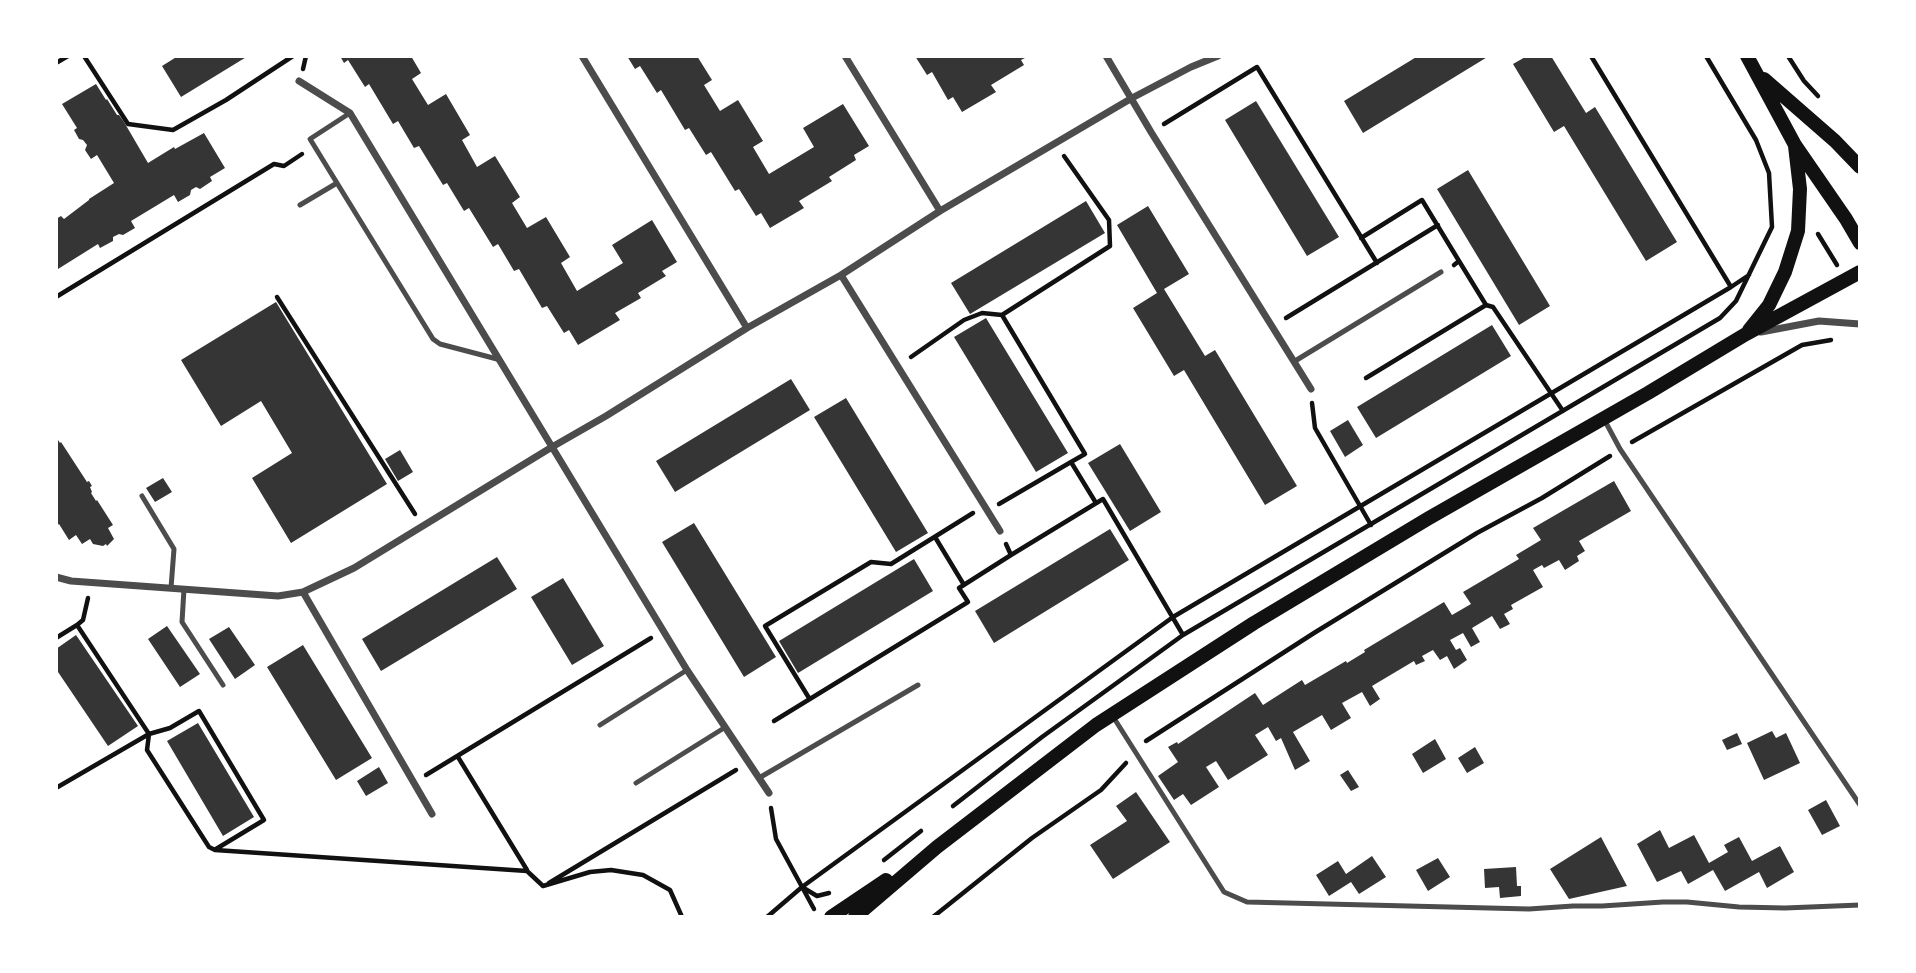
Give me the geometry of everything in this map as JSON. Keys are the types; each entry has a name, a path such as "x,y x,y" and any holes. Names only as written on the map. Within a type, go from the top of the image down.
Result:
{"main road":[{"path":"1747,56 1795,145 1860,243"},
{"path":"1758,74 1835,141 1860,167"},
{"path":"1835,141 1860,152"},
{"path":"1746,334 1769,305 1785,272 1798,231 1800,189 1795,145"},
{"path":"855,917 937,847 1029,776 1112,715 1254,623 1746,334 1860,272"},
{"path":"831,917 937,847"}],"street":[{"path":"582,56 747,328"},
{"path":"845,56 940,211"},
{"path":"1106,56 1311,388"},
{"path":"1191,67 1206,56"},
{"path":"56,577 71,581 278,596 303,592 354,568 747,328 841,275 940,211 1132,99 1191,67 1218,56"},
{"path":"299,81 350,113 687,670 769,793"},
{"path":"841,275 1000,531"},
{"path":"1746,334 1819,321 1858,324"},
{"path":"303,592 432,814"}],"lane":[{"path":"350,113 310,139 314,146 433,339 440,344 497,359"},
{"path":"300,205 337,183"},
{"path":"1295,361 1441,272"},
{"path":"1603,418 1620,449 1860,805"},
{"path":"142,496 174,549 172,588"},
{"path":"184,589 182,622 223,685"},
{"path":"600,724 687,670"},
{"path":"759,778 918,685"},
{"path":"1112,715 1224,892 1247,902 1530,908 1663,902 1785,908 1860,905"},
{"path":"636,783 724,728"}],"path":[{"path":"56,63 68,56"},
{"path":"84,56 128,124 173,130 226,100 293,56"},
{"path":"1591,56 1731,288"},
{"path":"767,917 802,887 1173,617 1750,275 1772,227 1769,173 1756,140 1706,56"},
{"path":"1788,56 1822,102"},
{"path":"1151,132 1257,67 1377,263"},
{"path":"898,367 964,320 982,313 1002,315 1110,246 1109,220 1056,144"},
{"path":"56,297 274,164 284,166 314,146"},
{"path":"1361,238 1422,200 1486,306"},
{"path":"1273,326 1438,225"},
{"path":"1441,272 1459,261"},
{"path":"277,297 423,526"},
{"path":"1366,378 1486,306 1493,307 1563,411"},
{"path":"809,698 765,626 871,562 891,564 1085,454 1002,315"},
{"path":"933,917 1032,838 1101,790 1148,739 1314,633 1620,449 1802,345 1846,338 1858,324"},
{"path":"1311,388 1315,428 1371,525"},
{"path":"1071,462 1096,503"},
{"path":"774,721 968,602 959,588 1103,499 1183,635"},
{"path":"1000,531 1012,555"},
{"path":"935,537 964,585"},
{"path":"56,638 83,620 91,582"},
{"path":"77,625 149,734 147,750 209,847 215,850 527,871"},
{"path":"413,783 663,631"},
{"path":"56,788 149,734 170,728 199,711 264,820 215,850"},
{"path":"458,757 527,871 542,886"},
{"path":"542,886 749,762"},
{"path":"769,793 776,839 818,917"},
{"path":"542,886 590,872 611,870 643,875 670,890 682,917"}],"building":[{"path":"178,56 248,56 181,97 162,66"},
{"path":"340,56 411,56 421,73 412,79 428,105 446,94 470,135 462,140 477,167 495,156 520,197 512,203 527,228 546,217 570,257 561,263 577,291 623,263 612,245 652,220 677,262 662,271 666,276 638,293 641,298 615,313 620,320 578,345 569,330 564,333 547,306 542,308 519,269 514,271 498,244 493,247 469,208 464,211 447,183 443,185 419,146 414,148 398,121 393,124 369,84 365,87 348,60 344,63"},
{"path":"627,56 697,56 712,80 704,85 720,111 738,100 763,141 753,147 769,174 814,147 803,128 843,104 869,146 854,155 856,160 829,177 832,181 799,201 804,208 770,228 761,213 756,216 739,189 735,191 711,152 706,155 689,128 685,130 661,90 657,93 640,66 635,69"},
{"path":"915,56 1029,56 1021,60 1024,65 991,85 996,92 962,112 953,97 948,100 932,72 927,75"},
{"path":"1418,56 1489,56 1363,133 1344,101"},
{"path":"1527,56 1551,56 1586,113 1595,107 1677,242 1646,261 1564,126 1554,132 1513,64"},
{"path":"96,84 124,122 148,163 204,133 225,168 210,177 212,181 200,189 196,187 191,190 190,195 178,202 174,195 131,221 135,228 113,237 113,241 100,248 98,244 58,269 56,219 61,216 64,219 114,183 97,155 91,159 85,150 87,145 79,139 74,130 77,128 62,104"},
{"path":"1256,101 1339,237 1307,256 1225,120"},
{"path":"1468,170 1550,306 1519,325 1437,189"},
{"path":"1086,201 1105,233 970,314 951,283"},
{"path":"1148,206 1189,274 1164,289 1205,356 1215,350 1297,486 1265,505 1184,370 1174,376 1133,308 1157,293 1117,225"},
{"path":"276,302 387,484 291,543 252,478 292,453 261,401 221,426 181,360"},
{"path":"986,318 1068,453 1036,472 954,337"},
{"path":"1492,325 1511,356 1376,438 1357,407"},
{"path":"791,379 810,410 675,492 656,461"},
{"path":"846,398 928,533 896,552 814,417"},
{"path":"1348,420 1363,445 1345,457 1330,431"},
{"path":"56,437 87,482 89,481 92,486 91,493 113,525 108,528 114,539 107,546 93,544 90,539 82,544 76,535 69,540 59,524 56,526"},
{"path":"1120,444 1161,512 1130,531 1088,463"},
{"path":"400,450 413,472 398,481 385,459"},
{"path":"163,478 172,492 155,502 146,488"},
{"path":"1614,481 1631,511 1579,541 1585,551 1577,556 1579,561 1565,570 1559,560 1533,570 1543,587 1511,605 1513,609 1504,614 1510,624 1500,629 1492,616 1472,628 1480,642 1471,647 1463,633 1450,640 1456,650 1460,648 1467,660 1454,669 1447,656 1440,660 1433,650 1422,656 1425,661 1416,665 1414,661 1372,686 1380,699 1370,706 1362,692 1342,703 1351,718 1331,730 1322,715 1293,732 1310,761 1295,770 1281,738 1276,741 1268,727 1255,735 1268,755 1228,780 1216,761 1206,767 1219,787 1191,805 1183,794 1174,800 1158,776 1178,762 1168,747 1177,742 1178,744 1255,693 1263,705 1302,680 1305,685 1346,661 1347,663 1444,602 1452,615 1471,604 1463,592 1519,559 1516,555 1541,540 1533,528"},
{"path":"694,523 776,657 744,677 662,542"},
{"path":"1110,529 1129,560 994,643 975,611"},
{"path":"497,557 517,589 381,671 362,639"},
{"path":"914,559 933,591 798,673 779,641"},
{"path":"563,578 604,646 572,665 531,597"},
{"path":"167,626 200,674 180,687 148,639"},
{"path":"229,627 255,665 235,679 209,639"},
{"path":"76,635 138,726 108,746 56,669 56,649"},
{"path":"303,645 372,758 336,780 267,667"},
{"path":"198,723 254,817 223,836 167,741"},
{"path":"1772,731 1776,738 1786,733 1800,763 1764,780 1747,743"},
{"path":"1737,733 1742,744 1727,750 1722,740"},
{"path":"1435,739 1446,759 1423,773 1412,754"},
{"path":"1475,747 1484,763 1467,773 1458,758"},
{"path":"379,767 388,783 366,796 357,781"},
{"path":"1348,770 1359,787 1351,791 1340,775"},
{"path":"1136,792 1170,842 1113,879 1090,845 1127,821 1116,806"},
{"path":"1826,800 1840,826 1822,835 1808,810"},
{"path":"1660,830 1669,848 1694,835 1709,863 1728,852 1724,845 1739,837 1752,861 1780,846 1794,872 1767,888 1759,872 1725,891 1713,870 1688,884 1681,871 1657,882 1637,844"},
{"path":"1601,837 1627,886 1569,899 1550,869"},
{"path":"1372,856 1386,877 1359,894 1351,882 1329,896 1316,875 1338,861 1346,874"},
{"path":"1438,858 1450,877 1428,891 1416,870"},
{"path":"1516,867 1517,886 1521,886 1521,896 1500,898 1499,887 1485,888 1484,869"}]}
